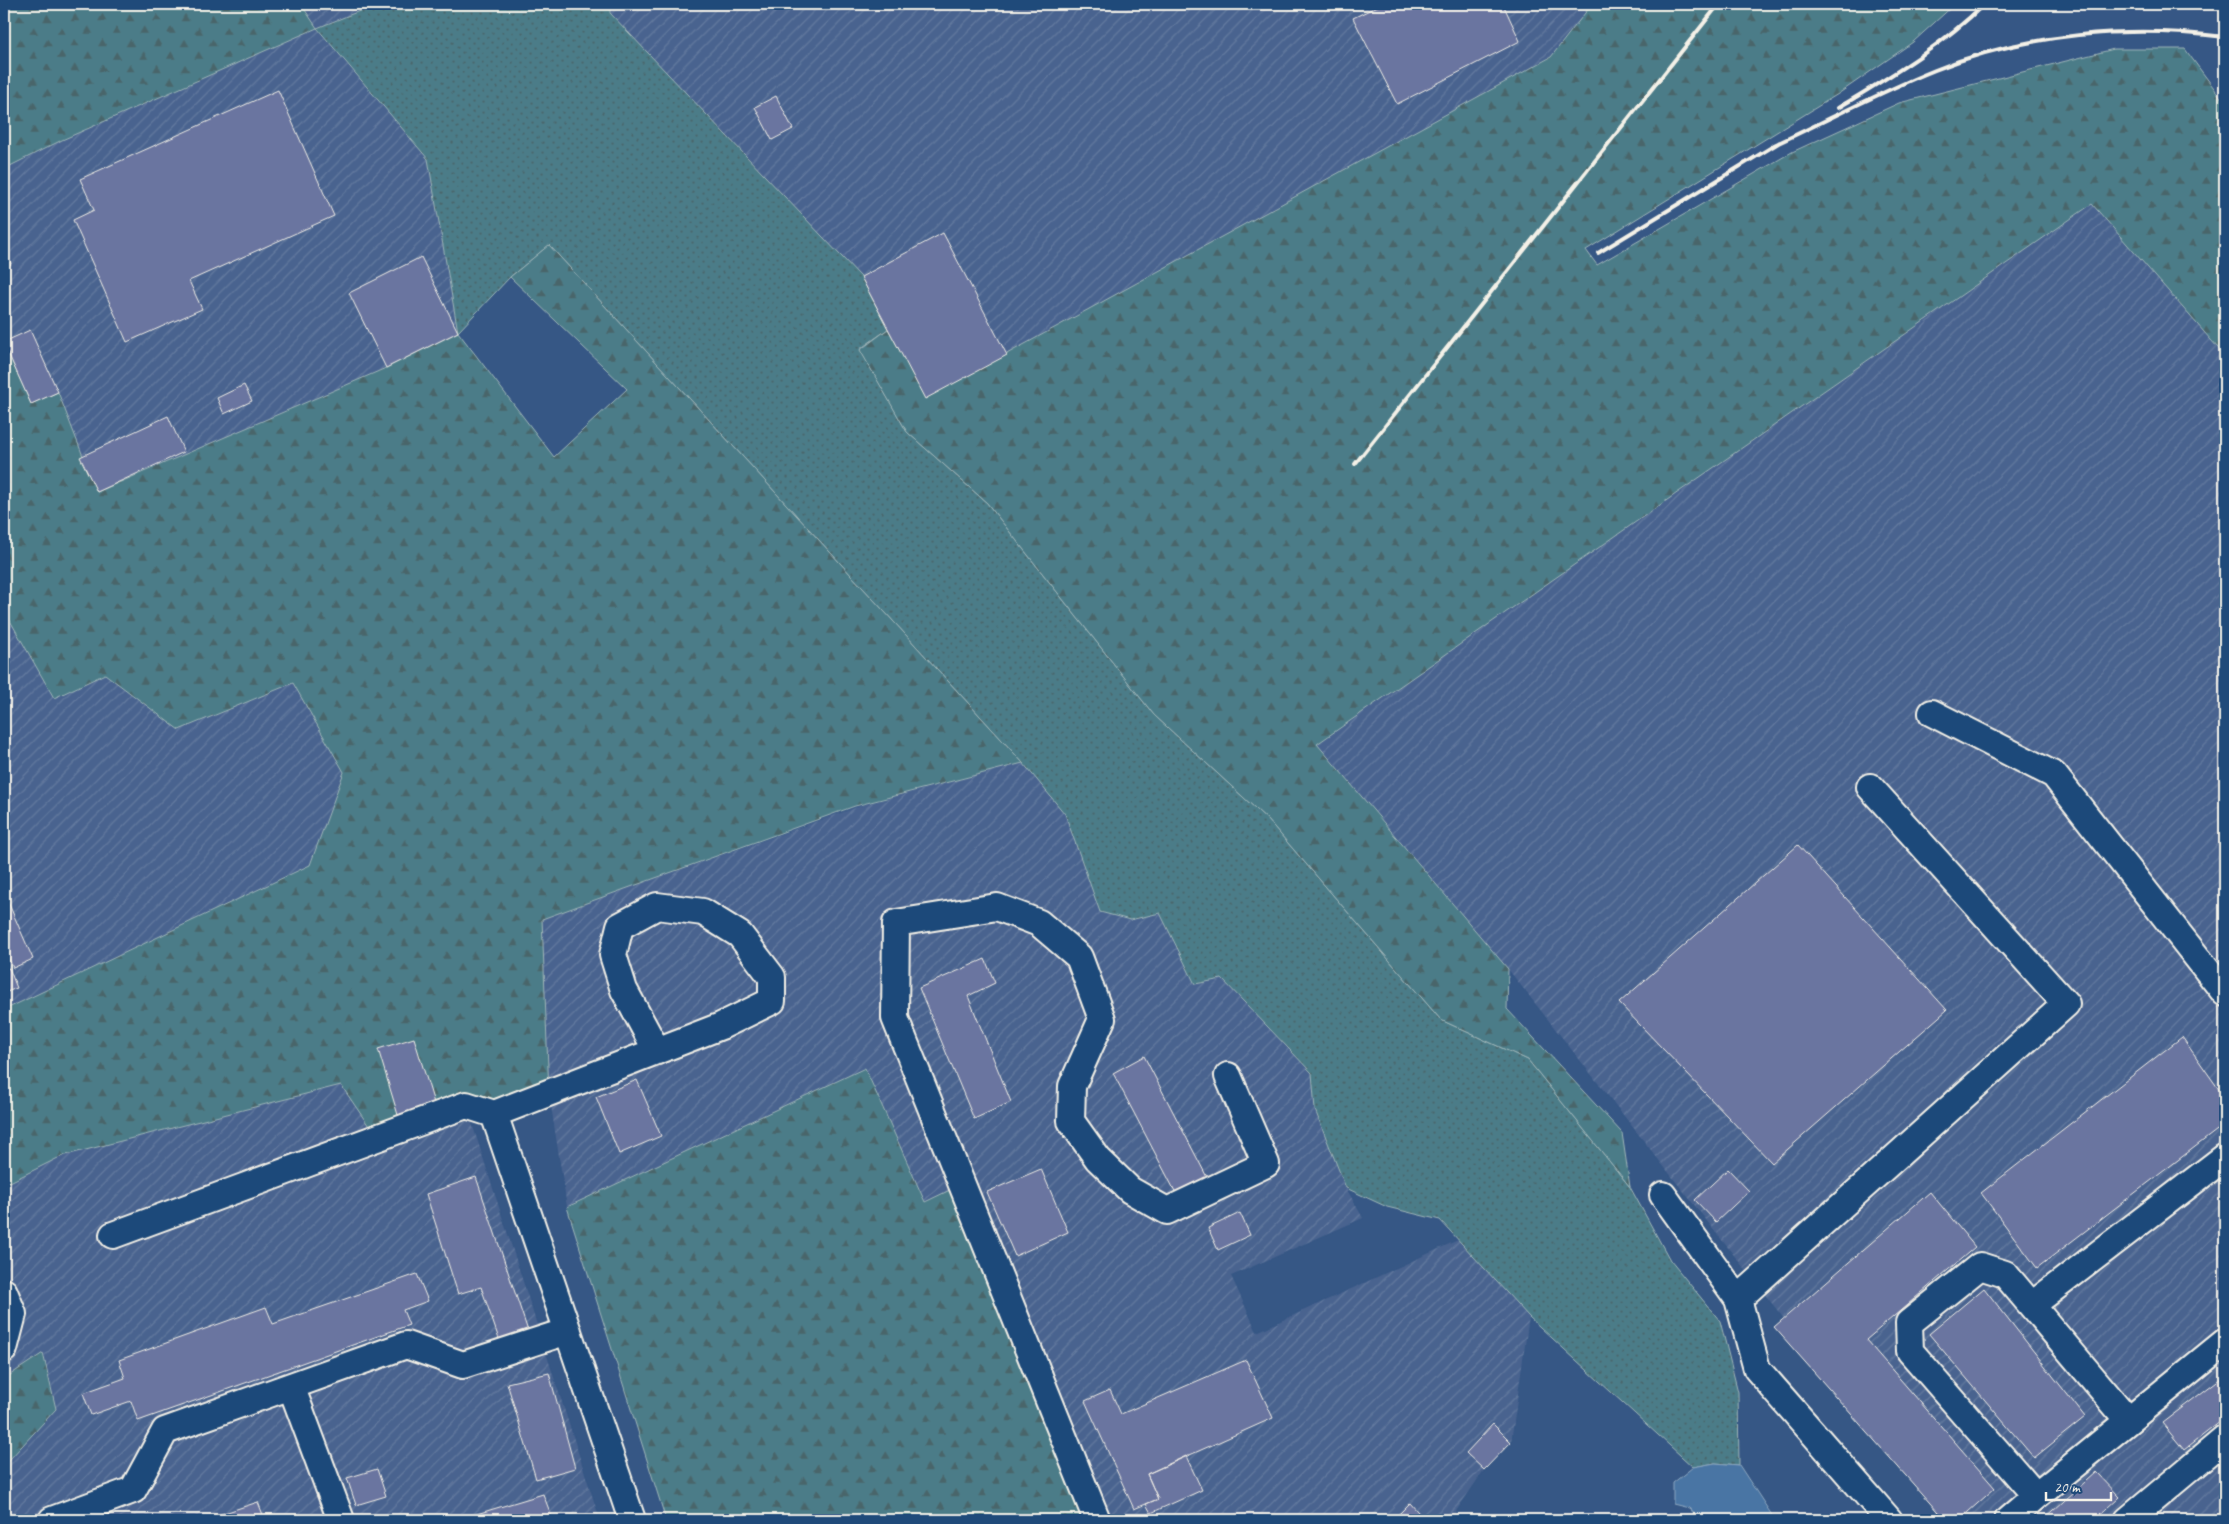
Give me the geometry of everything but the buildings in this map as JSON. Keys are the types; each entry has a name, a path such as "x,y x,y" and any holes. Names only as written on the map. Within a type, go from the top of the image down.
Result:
{"street":[{"path":"1932,713 2054,775 2225,993"},
{"path":"1738,1299 2066,1004 1870,787"},
{"path":"113,1235 466,1105 494,1114 722,1026 772,1001 772,976 740,935 703,912 657,906 620,926 613,955 624,990 656,1051"},
{"path":"1097,1520 895,1018 896,923 997,907 1040,922 1079,957 1102,1019 1072,1086 1071,1120 1098,1159 1130,1190 1167,1211 1266,1164 1228,1076"},
{"path":"494,1114 632,1520"},
{"path":"2032,1305 2225,1157"},
{"path":"1663,1195 1738,1299 1757,1369 1889,1520"},
{"path":"2036,1496 1910,1351 1909,1324 1980,1266 2005,1274 2128,1420"},
{"path":"4,1292 12,1314 4,1349"},
{"path":"52,1520 133,1490 165,1431 406,1345 464,1365 568,1332"},
{"path":"2008,1520 2225,1342"},
{"path":"291,1386 341,1520"},
{"path":"2128,1520 2225,1439"}],"shaded area":[{"path":"301,4 377,4 317,29 428,159 458,332 386,368 97,492 58,392 31,404 4,344 4,169 62,140 317,28"},
{"path":"610,4 1592,4 1551,57 925,399 609,13"},
{"path":"2092,204 2225,356 2225,1520 1943,1520 1508,969 1317,744"},
{"path":"4,610 54,698 105,674 179,730 293,683 344,772 310,865 4,1010"},
{"path":"1023,763 1065,814 1100,912 1130,920 1160,913 1195,984 1222,979 1312,1073 1315,1110 1346,1188 1363,1218 1231,1276 1257,1332 1458,1240 1529,1317 1511,1442 1484,1470 1450,1520 1113,1520 974,1181 925,1202 865,1068 567,1207 549,1093 541,919 863,805"},
{"path":"341,1085 466,1105 600,1520 4,1520 4,1185 62,1156"},
{"path":"1715,1463 1739,1465 1775,1520 1700,1520 1689,1508 1673,1504 1673,1483 1693,1467"}],"green space":[{"path":"4,4 301,4 317,28 62,140 4,169"},
{"path":"377,4 610,4 610,13 861,277 888,329 860,349 907,432 987,503 1154,715 1268,820 1441,1020 1528,1060 1630,1187 1670,1260 1720,1321 1738,1392 1739,1465 1715,1463 1693,1467 1529,1317 1440,1220 1387,1207 1346,1188 1315,1110 1312,1073 1222,979 1195,984 1160,913 1130,920 1100,912 1065,814 1023,763 549,245 510,277 458,332 428,159 317,28"},
{"path":"1592,4 1955,4 1913,42 1838,94 1586,250 1597,265 1792,152 1899,103 2114,49 2185,49 2225,103 2225,356 2092,204 1317,744 1508,969 1507,1009 1622,1133 1630,1187 1528,1060 1441,1020 1268,820 1154,715 987,503 907,432 860,350 888,329 926,398 1551,57"},
{"path":"549,245 1023,763 855,806 542,919 549,1093 466,1105 377,1138 341,1085 62,1156 4,1185 4,1010 310,865 344,772 293,683 179,730 105,674 54,698 4,610 4,344 31,404 58,392 97,492 386,368 458,332 554,457 627,389 510,277"},
{"path":"865,1068 925,1202 952,1189 1083,1520 666,1520 567,1207"},
{"path":"43,1353 56,1409 10,1459 4,1471 4,1379"}],"railway":[{"path":"1355,464 1719,4"},
{"path":"1838,108 1896,73 1933,47 1951,34 1984,4"},
{"path":"1774,145 1935,70 1970,57 2005,48 2042,40 2115,32 2188,33 2225,37"},
{"path":"1598,253 1780,142"}]}
